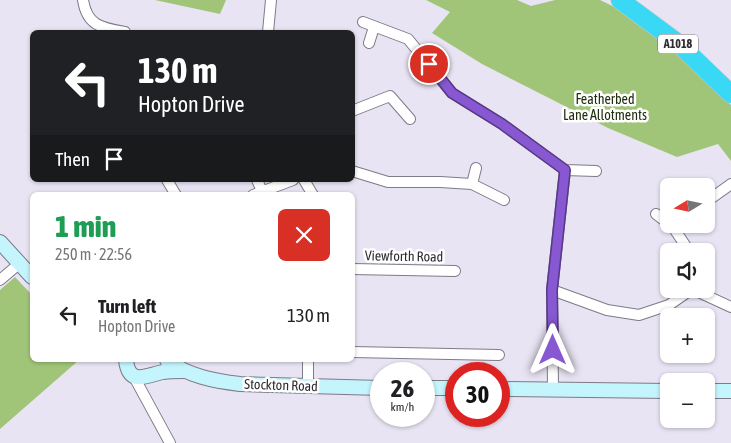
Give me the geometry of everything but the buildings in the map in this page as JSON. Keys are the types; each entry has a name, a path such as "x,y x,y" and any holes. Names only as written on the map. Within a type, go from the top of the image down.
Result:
{"highway":[{"name":"A1018","path":"620,0 678,43 731,94"}],"main road":[{"path":"0,242 30,275"},
{"path":"124,362 133,375"},
{"path":"152,376 158,369 160,362"},
{"name":"Stockton Road","path":"170,362 183,371 218,381 240,384 370,388"},
{"name":"Stockton Road","path":"133,375 138,377 152,376 183,371"},
{"path":"510,389 660,391"},
{"path":"715,391 731,392"}],"street":[{"path":"83,0 85,12 92,22 103,28 114,30"},
{"path":"268,30 271,0"},
{"path":"363,22 408,39 452,93 502,124 565,170 596,171"},
{"path":"369,43 374,27"},
{"path":"355,110 390,96 410,119"},
{"path":"472,184 476,168"},
{"path":"553,390 552,290 565,170"},
{"path":"355,172 388,182 472,184 504,200"},
{"path":"261,192 288,182"},
{"path":"715,196 731,184"},
{"path":"656,214 660,216"},
{"path":"0,280 20,263"},
{"name":"Viewforth Road","path":"355,270 455,271"},
{"path":"552,290 607,310 640,315 669,305 679,298"},
{"path":"712,298 731,307"},
{"path":"355,352 499,355"},
{"path":"308,362 308,387"},
{"path":"133,375 170,443"},
{"path":"149,406 146,392 152,376"}],"green space":[{"path":"155,0 226,0 220,14"},
{"name":"Featherbed Lane Allotments","path":"426,0 517,0 531,6 555,0 600,0 623,11 685,60 731,105 731,161 718,144 677,157 608,128 482,64 432,33 450,12"},
{"path":"15,277 30,293 30,362 77,362 0,429 0,290"}],"route":[{"path":"429,64 452,93 502,124 565,170 552,290 553,350"}]}
